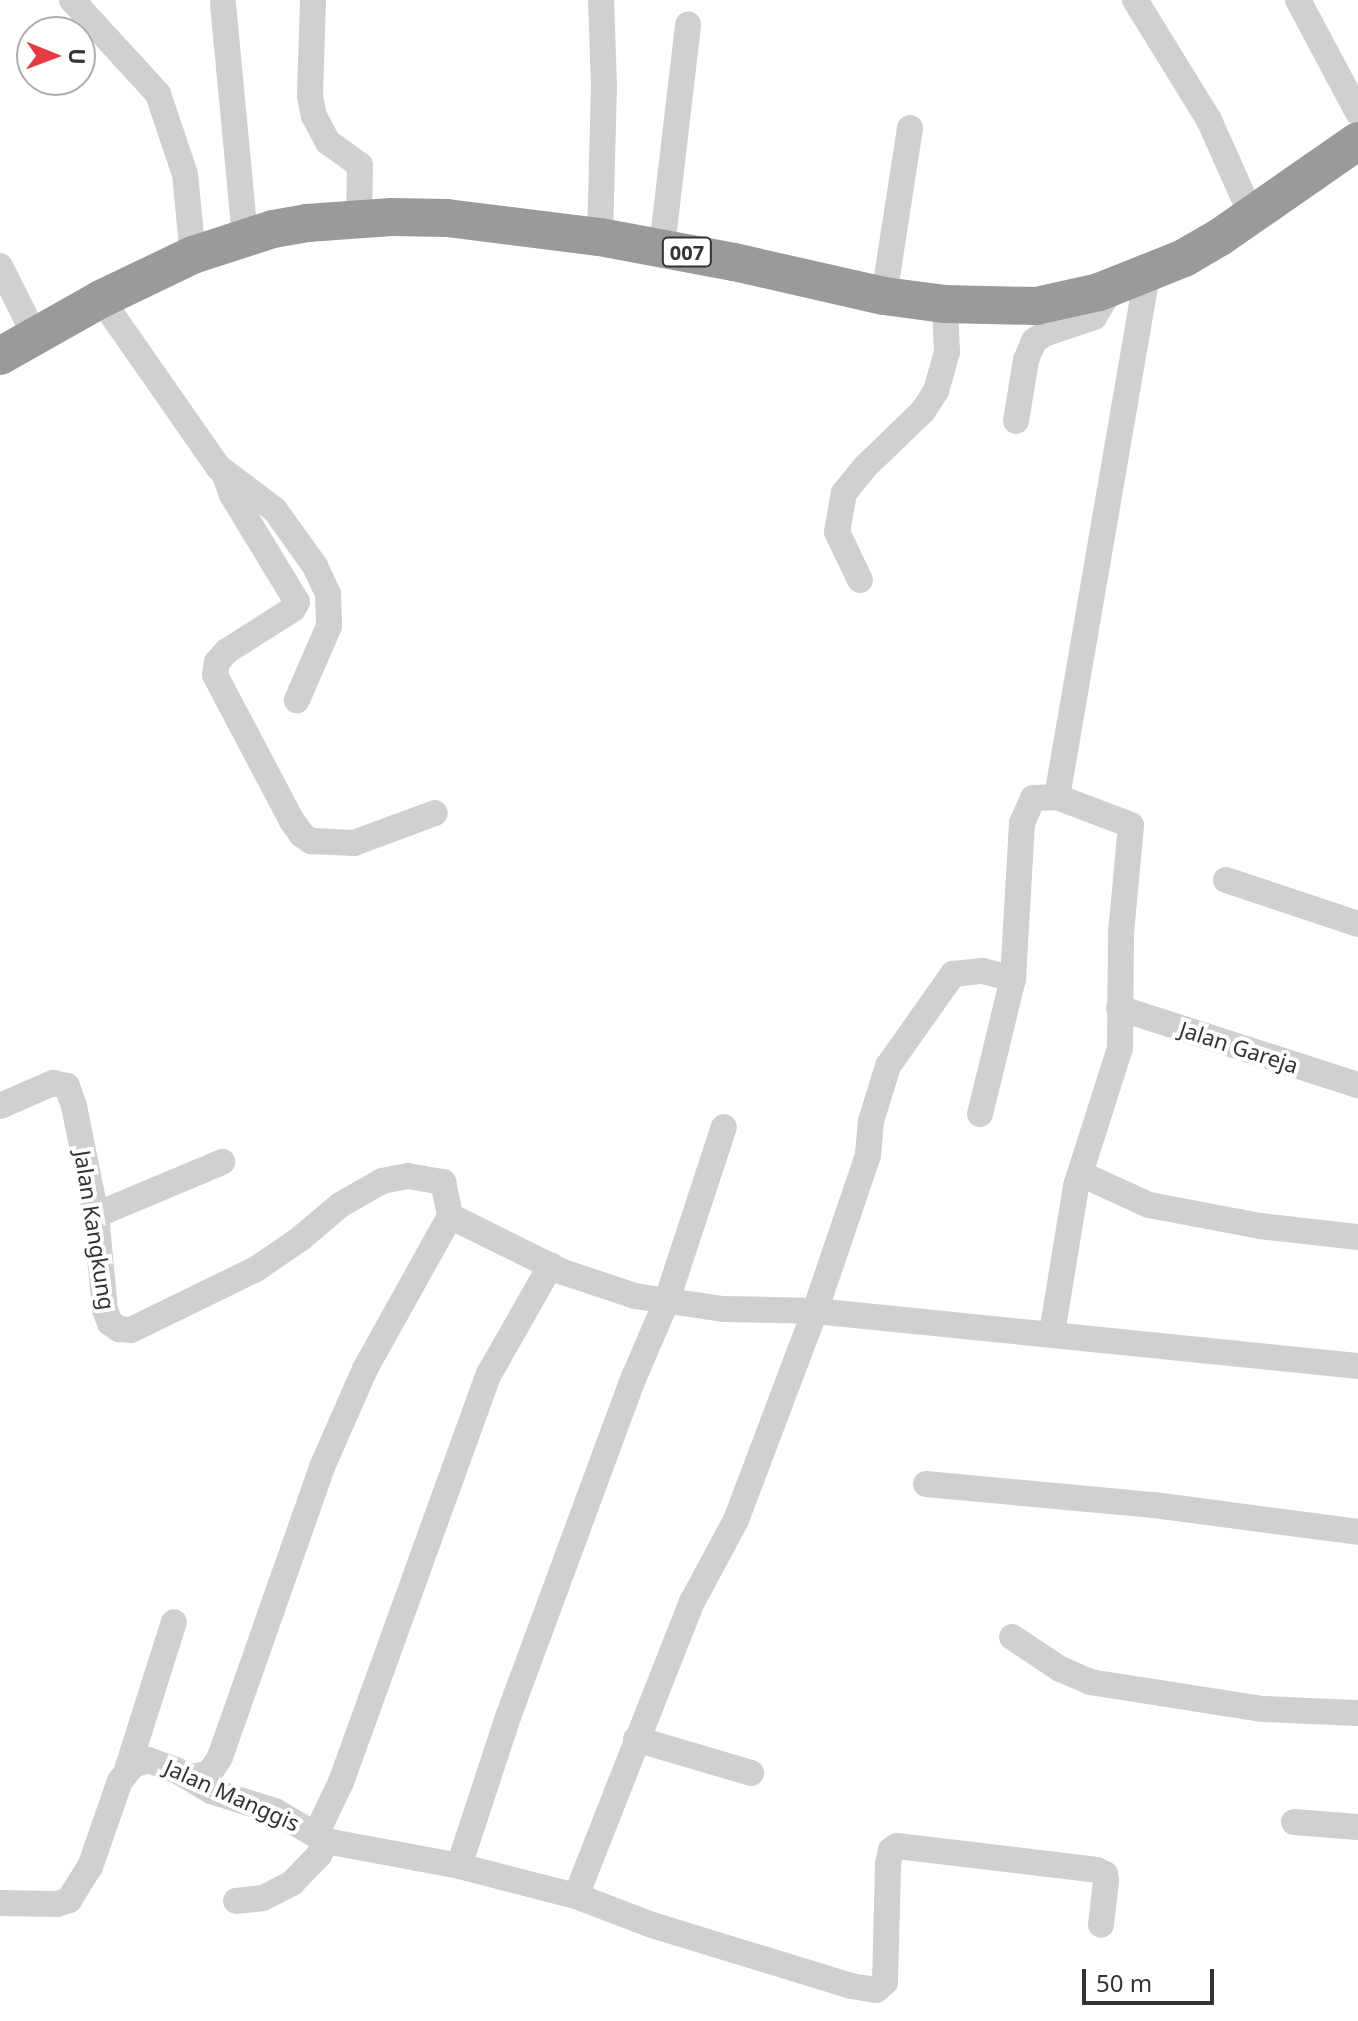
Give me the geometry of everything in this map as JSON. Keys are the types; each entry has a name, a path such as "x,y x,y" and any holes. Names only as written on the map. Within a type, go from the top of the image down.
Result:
{"highway":[{"name":"007","path":"0,356 101,299 193,255 245,237 307,223 359,219 447,218 600,237 662,247 884,296 945,304 1036,306 1099,292 1147,275 1196,251 1252,216 1358,141"}],"street":[{"path":"72,0 158,94 185,174 193,255"},
{"path":"313,0 312,106 328,142 360,165 359,219"},
{"path":"600,237 604,86 601,0"},
{"path":"1135,0 1209,120 1252,216"},
{"path":"1298,0 1358,113"},
{"path":"223,4 245,237"},
{"path":"662,247 688,25"},
{"path":"884,296 910,128"},
{"path":"0,266 35,336"},
{"path":"1057,797 1095,594 1147,275"},
{"path":"1016,421 1026,360 1034,341 1044,334 1094,317 1105,299 1099,292"},
{"path":"101,299 224,473 232,495 297,602 293,609 227,651 217,662 215,675 292,821 311,841 354,843 435,813"},
{"path":"860,580 837,532 844,493 865,467 923,411 936,391 947,352 945,304"},
{"path":"224,473 263,497 275,510 315,566 328,594 329,626 297,700"},
{"path":"980,1114 1013,979 1022,823 1033,798 1057,797 1131,825 1121,933 1120,1048 1081,1174 1063,1247 1052,1333"},
{"path":"1226,880 1358,924"},
{"path":"576,1896 692,1602 736,1520 815,1311 868,1155 871,1121 888,1066 953,974 983,971 1013,979"},
{"name":"Jalan Gareja","path":"1119,1008 1358,1085"},
{"name":"Jalan Kangkung","path":"0,1106 53,1083 67,1086 74,1106 96,1215 105,1310 110,1323 124,1330 256,1269 300,1239 340,1205 382,1181 408,1176 443,1182 450,1216"},
{"path":"459,1866 529,1660 634,1377 667,1300 724,1127"},
{"path":"96,1215 222,1162"},
{"path":"1081,1174 1149,1205 1260,1226 1358,1237"},
{"path":"189,1777 207,1775 220,1757 285,1563 328,1453 365,1369 450,1216 593,1284 635,1296 723,1309 815,1311 1052,1333 1113,1344 1358,1366"},
{"path":"236,1901 263,1898 292,1883 319,1855 323,1839 320,1826 341,1782 489,1374 551,1265"},
{"path":"926,1484 1169,1507 1358,1532"},
{"path":"0,1903 57,1904 69,1900 90,1867 113,1797 127,1770 174,1622"},
{"path":"1012,1637 1060,1669 1090,1682 1263,1709 1358,1713"},
{"path":"636,1739 751,1773"},
{"name":"Jalan Manggis","path":"127,1770 148,1760 229,1798 275,1811 323,1839 459,1866 576,1896 652,1925 851,1986 876,1990 885,1982 888,1864 891,1850 897,1846 1097,1870 1105,1874 1106,1881 1101,1925"},
{"path":"1294,1822 1358,1827"}]}
